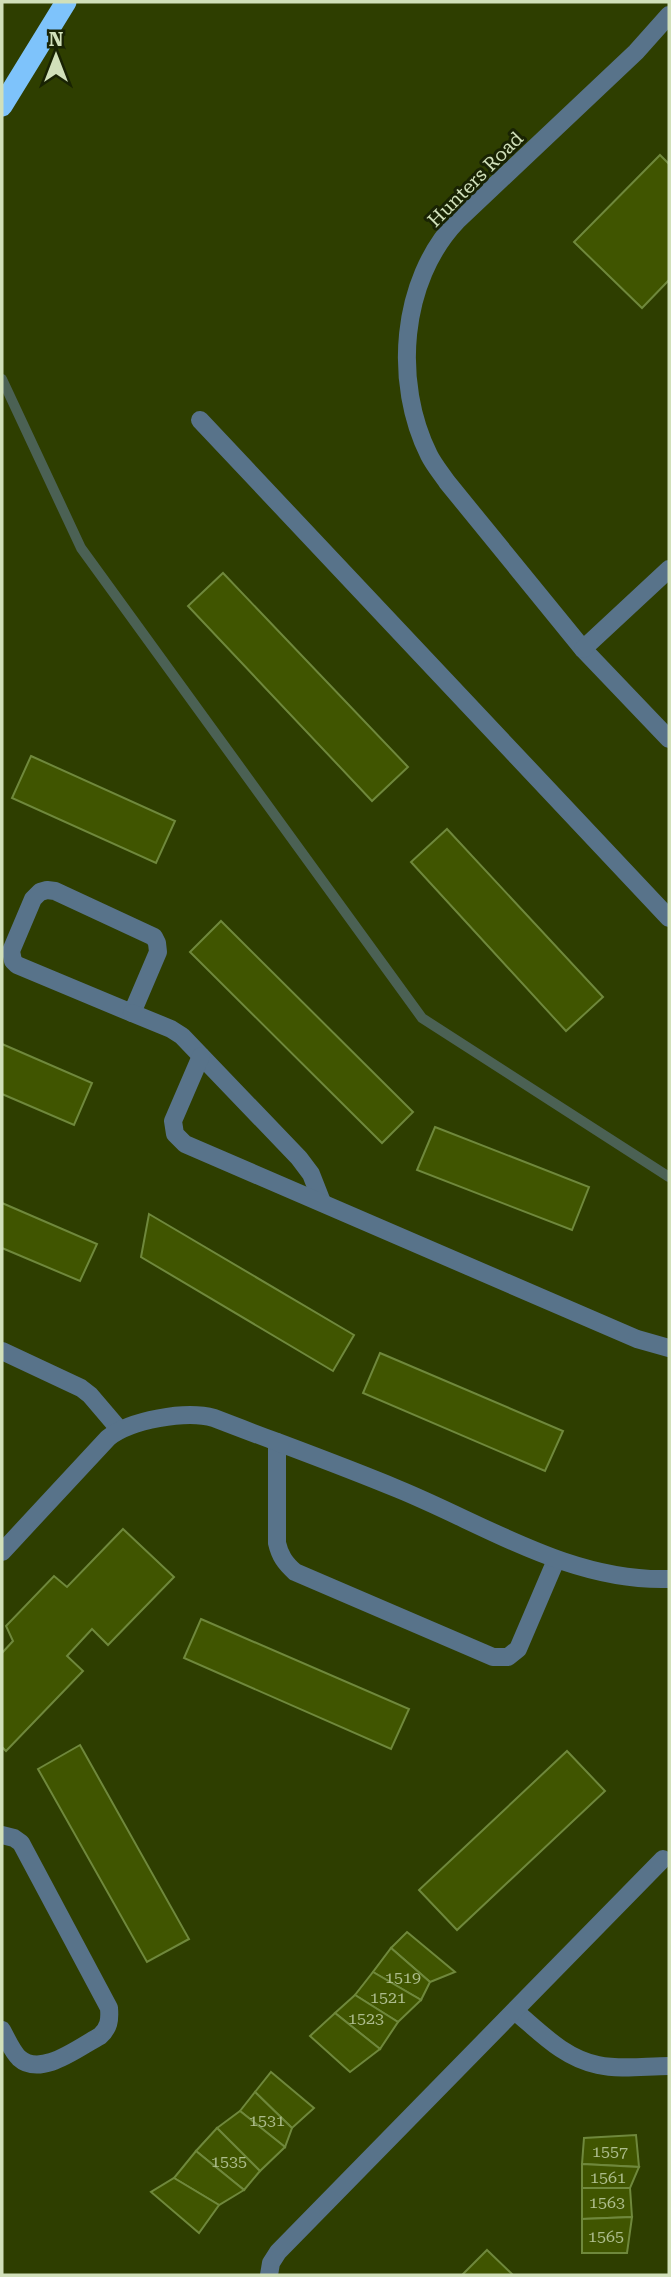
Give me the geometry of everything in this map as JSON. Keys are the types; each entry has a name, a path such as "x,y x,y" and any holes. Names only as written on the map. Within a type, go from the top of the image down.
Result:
{"highway":[{"path":"2,106 66,2"}],"street":[{"name":"Hunters Road","path":"669,15 636,52 453,226 433,255 419,285 407,343 409,394 417,427 436,467 583,649 669,739"},
{"path":"200,421 669,918"},
{"path":"583,649 669,569"},
{"path":"132,1013 158,952 158,943 154,937 55,891 40,892 33,899 11,951 13,961 132,1013 172,1029 278,1134 312,1174 322,1202"},
{"path":"201,1056 173,1121 175,1134 180,1140 637,1339 669,1349"},
{"path":"2,1352 81,1388 118,1429"},
{"path":"2,1552 118,1429 134,1423 198,1415 214,1418 399,1490 556,1560 606,1574 669,1579"},
{"path":"277,1442 277,1543 281,1557 287,1565 295,1572 493,1657 508,1657 518,1649 556,1560"},
{"path":"2,1835 21,1843 109,2008 110,2017 100,2036 51,2063 39,2066 30,2065 18,2057 2,2030"},
{"path":"269,2275 271,2263 278,2252 663,1860"},
{"path":"516,2012 554,2045 583,2061 610,2067 669,2066"}],"building":[{"path":"660,155 669,164 669,280 642,308 574,242"},
{"path":"223,573 408,767 372,801 188,606"},
{"path":"31,756 175,821 156,863 12,798"},
{"path":"447,829 603,997 566,1031 411,862"},
{"path":"221,921 413,1112 382,1143 190,952"},
{"path":"2,1044 92,1083 74,1125 2,1094"},
{"path":"435,1127 589,1187 572,1230 417,1170"},
{"path":"2,1203 97,1244 80,1281 2,1248"},
{"path":"149,1214 354,1335 333,1371 141,1257"},
{"path":"380,1353 563,1431 545,1471 363,1393"},
{"path":"123,1529 174,1577 108,1645 92,1629 67,1656 83,1671 6,1751 2,1747 2,1653 13,1641 6,1626 54,1576 67,1587"},
{"path":"201,1619 409,1709 391,1749 184,1658"},
{"path":"80,1745 189,1939 147,1962 38,1769"},
{"path":"567,1751 605,1791 457,1930 419,1890"},
{"path":"407,1932 455,1972 430,1982 391,1948"},
{"path":"391,1948 430,1982 421,2000 373,1972"},
{"path":"373,1972 421,2000 398,2022 355,1995"},
{"path":"355,1995 398,2022 380,2049 335,2013"},
{"path":"335,2013 380,2049 350,2072 310,2036"},
{"path":"271,2072 314,2108 292,2128 255,2092"},
{"path":"255,2092 292,2128 285,2147 240,2111"},
{"path":"240,2111 285,2147 260,2171 217,2128"},
{"path":"217,2128 260,2171 244,2190 196,2151"},
{"path":"636,2135 639,2167 582,2164 584,2138"},
{"path":"196,2151 244,2190 219,2205 174,2178"},
{"path":"582,2164 639,2167 630,2188 582,2188"},
{"path":"174,2178 219,2205 199,2233 151,2192"},
{"path":"582,2188 630,2188 632,2217 582,2219"},
{"path":"632,2217 627,2253 582,2253 582,2219"},
{"path":"487,2250 513,2275 462,2275"}],"waterway":[{"path":"2,379 81,548 422,1018 669,1177"}]}
